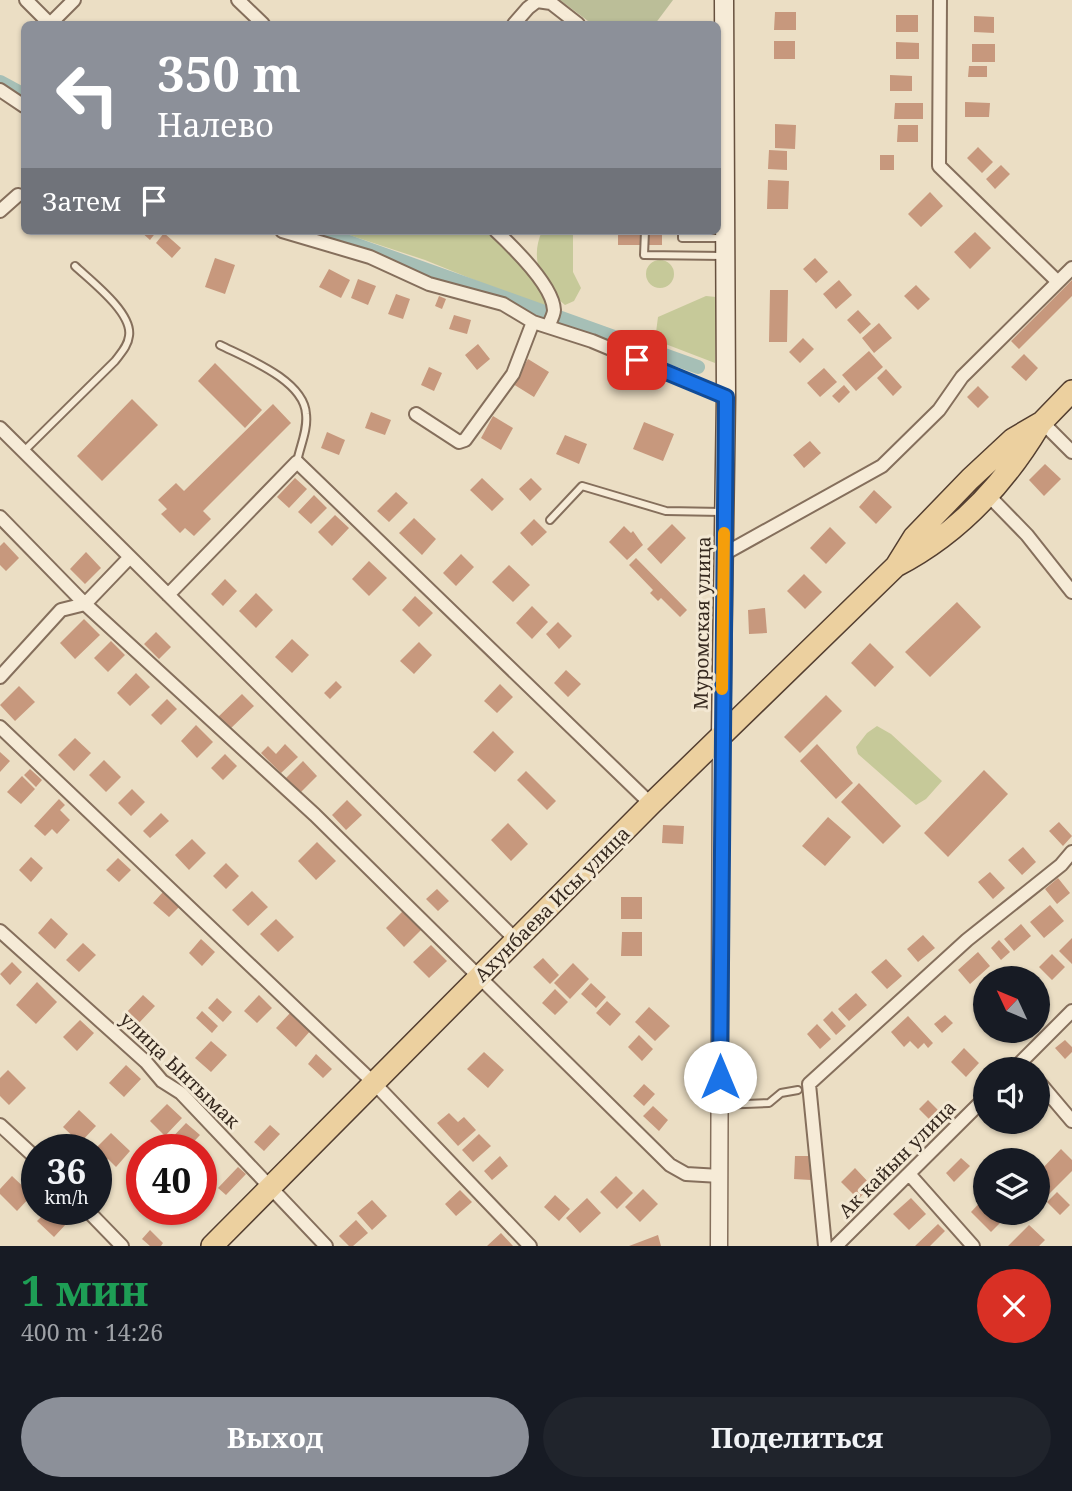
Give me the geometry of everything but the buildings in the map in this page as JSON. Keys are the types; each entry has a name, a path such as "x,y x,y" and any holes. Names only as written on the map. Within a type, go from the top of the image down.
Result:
{"main road":[{"name":"Муромская улица","path":"721,64 724,0"},
{"name":"Муромская улица","path":"721,153 726,247 721,735"},
{"name":"Ахунбаева Исы улица","path":"896,566 925,551 989,496 1042,422 1072,391"},
{"name":"Ахунбаева Исы улица","path":"212,1246 651,804 896,566 914,537 970,479 1013,439 1042,422"}],"street":[{"path":"26,0 47,21"},
{"path":"53,21 74,0"},
{"path":"238,0 260,21"},
{"path":"940,0 939,166 1058,282"},
{"path":"517,21 537,1 543,1 555,6 574,21"},
{"path":"0,90 21,104"},
{"path":"0,211 18,195"},
{"path":"296,235 370,257 429,284 503,304 533,322 551,318 592,341 726,397"},
{"path":"500,235 536,273 549,296 551,318"},
{"path":"724,555 882,466 939,410 962,377 1072,268"},
{"path":"415,414 459,442 465,440 513,374 533,322"},
{"path":"1042,422 1072,453"},
{"path":"0,428 516,940"},
{"path":"169,595 298,462 651,804"},
{"path":"989,496 1027,536 1072,592"},
{"path":"0,517 85,604 315,815 670,1165 685,1174 720,1176"},
{"path":"0,677 61,610 85,604 130,557"},
{"path":"0,727 375,1084 530,1246"},
{"name":"Муромская улица","path":"719,1246 721,735"},
{"path":"825,1246 806,1090 967,940 1060,865 1072,852"},
{"name":"улица Ынтымак","path":"0,931 146,1062 162,1081 181,1093 326,1246"},
{"path":"1030,1057 1072,1011"},
{"path":"1050,1095 1072,1121"},
{"name":"Ак кайын улица","path":"836,1246 973,1110"},
{"path":"0,1125 21,1144"},
{"path":"910,1174 973,1246"},
{"path":"102,1225 122,1246"}],"lane":[{"path":"645,235 644,255 726,247"},
{"path":"682,235 682,238 726,247"},
{"path":"24,451 115,360 125,349 130,335 128,322 119,309 75,266"},
{"path":"219,345 273,372 300,394 307,412 305,435 298,462"},
{"path":"550,520 582,486 666,511 724,512"},
{"path":"720,1105 769,1102 781,1093 806,1090"}],"green space":[{"path":"560,0 673,0 657,21 588,21"},
{"path":"349,235 493,235 531,276 548,310 425,260"},
{"path":"541,235 573,235 573,272 581,288 574,301 565,305 544,280 538,262"},
{"path":"660,260 670,264 674,274 670,284 660,288 650,284 646,274 650,264"},
{"path":"706,296 716,297 715,363 655,340 658,317"},
{"path":"877,726 891,734 942,781 926,799 916,805 858,754 856,747 867,733"}],"waterway":[{"path":"0,82 21,93"},
{"path":"329,235 698,367"}],"slow traffic":[{"path":"722,689 724,533"}],"route":[{"path":"637,360 726,397 720,1077"}]}
